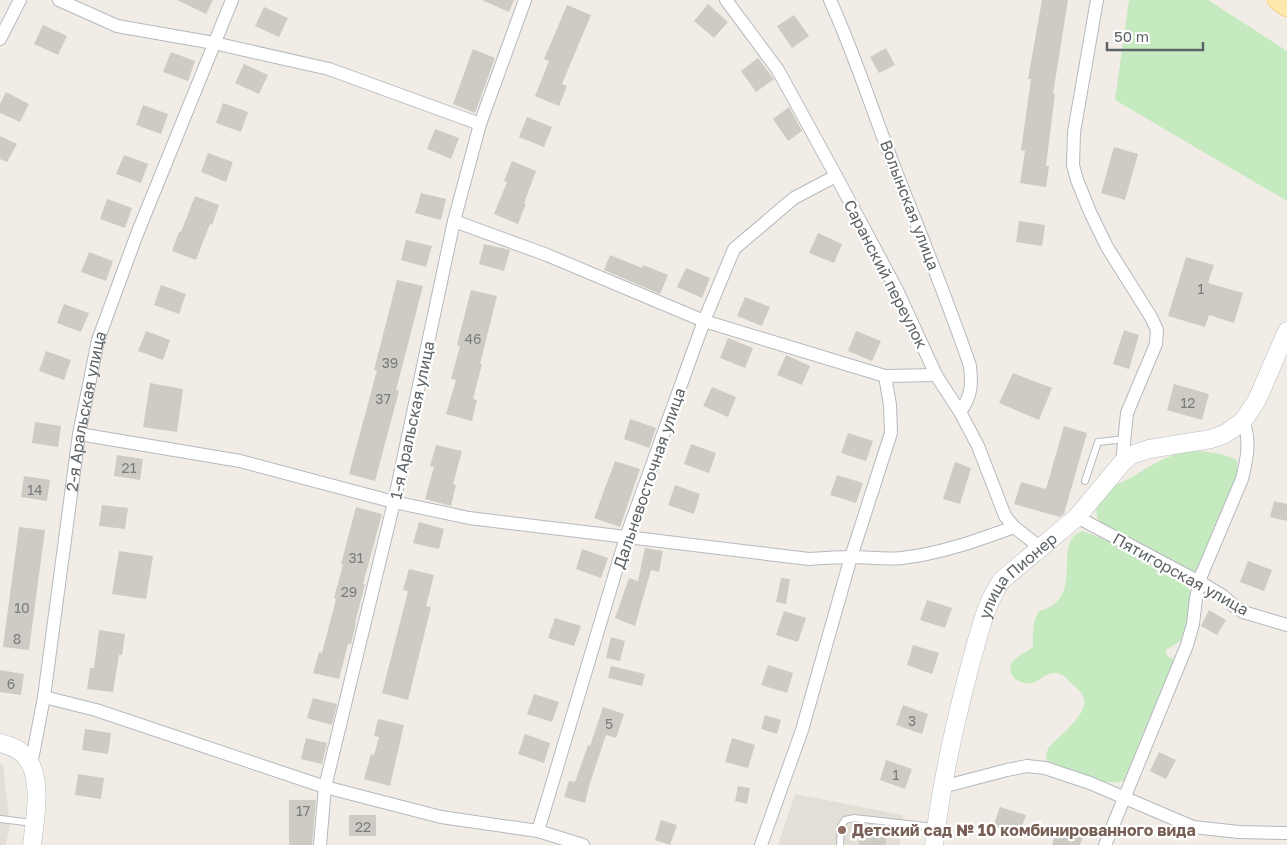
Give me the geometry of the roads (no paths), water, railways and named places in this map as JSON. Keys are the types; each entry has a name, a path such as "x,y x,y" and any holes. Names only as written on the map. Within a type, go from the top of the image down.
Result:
{"main road":[{"path":"1276,0 1287,7"}],"street":[{"path":"0,39 20,0"},
{"path":"59,0 117,26 214,43 329,69 480,124"},
{"name":"2-я Аральская улица","path":"32,845 36,789 32,765 44,697 79,434 98,340 137,234 232,0"},
{"name":"1-я Аральская улица","path":"320,845 325,787 394,502 454,221 480,124 525,0"},
{"name":"Саранский переулок","path":"726,0 778,70 836,176 896,290 936,375 960,412 978,446 1005,516 1014,527 1041,548"},
{"name":"Волынская улица","path":"830,0 843,29 897,174 923,237 970,366 972,382 968,401 960,412"},
{"path":"1097,0 1074,132 1073,165 1090,212 1107,247 1151,317 1157,330 1156,344 1128,413 1122,463"},
{"name":"Дальневосточная улица","path":"538,831 626,537 704,321 734,249 794,198 836,176"},
{"path":"454,221 547,255 704,321 885,376 936,375"},
{"path":"1105,845 1192,632 1199,582 1242,479 1246,464 1248,440 1243,421 1264,388 1287,331"},
{"path":"761,845 802,730 851,557 891,433 890,405 885,376"},
{"name":"улица Пионер","path":"935,836 942,787 965,685 990,602 1002,580 1077,517 1122,463 1131,455 1149,449 1211,440 1225,434 1243,421"},
{"path":"79,434 240,461 394,502 469,518 809,559 851,557 883,559 925,555 960,546 1014,527"},
{"name":"Пятигорская улица","path":"1077,517 1199,582 1223,596 1243,612 1287,625"},
{"path":"44,697 96,710 325,787 441,817 538,831 583,845"},
{"path":"0,742 22,752 32,765"},
{"path":"942,787 1027,766 1045,768 1058,771 1193,827 1239,832 1287,833"}],"lane":[{"path":"1085,481 1098,442 1125,440"},
{"path":"840,845 841,826 845,820 854,818 935,836"},
{"path":"0,819 34,824"}],"place":[{"name":"Детский сад № 10 комбинированного вида","path":"842,830"}]}
